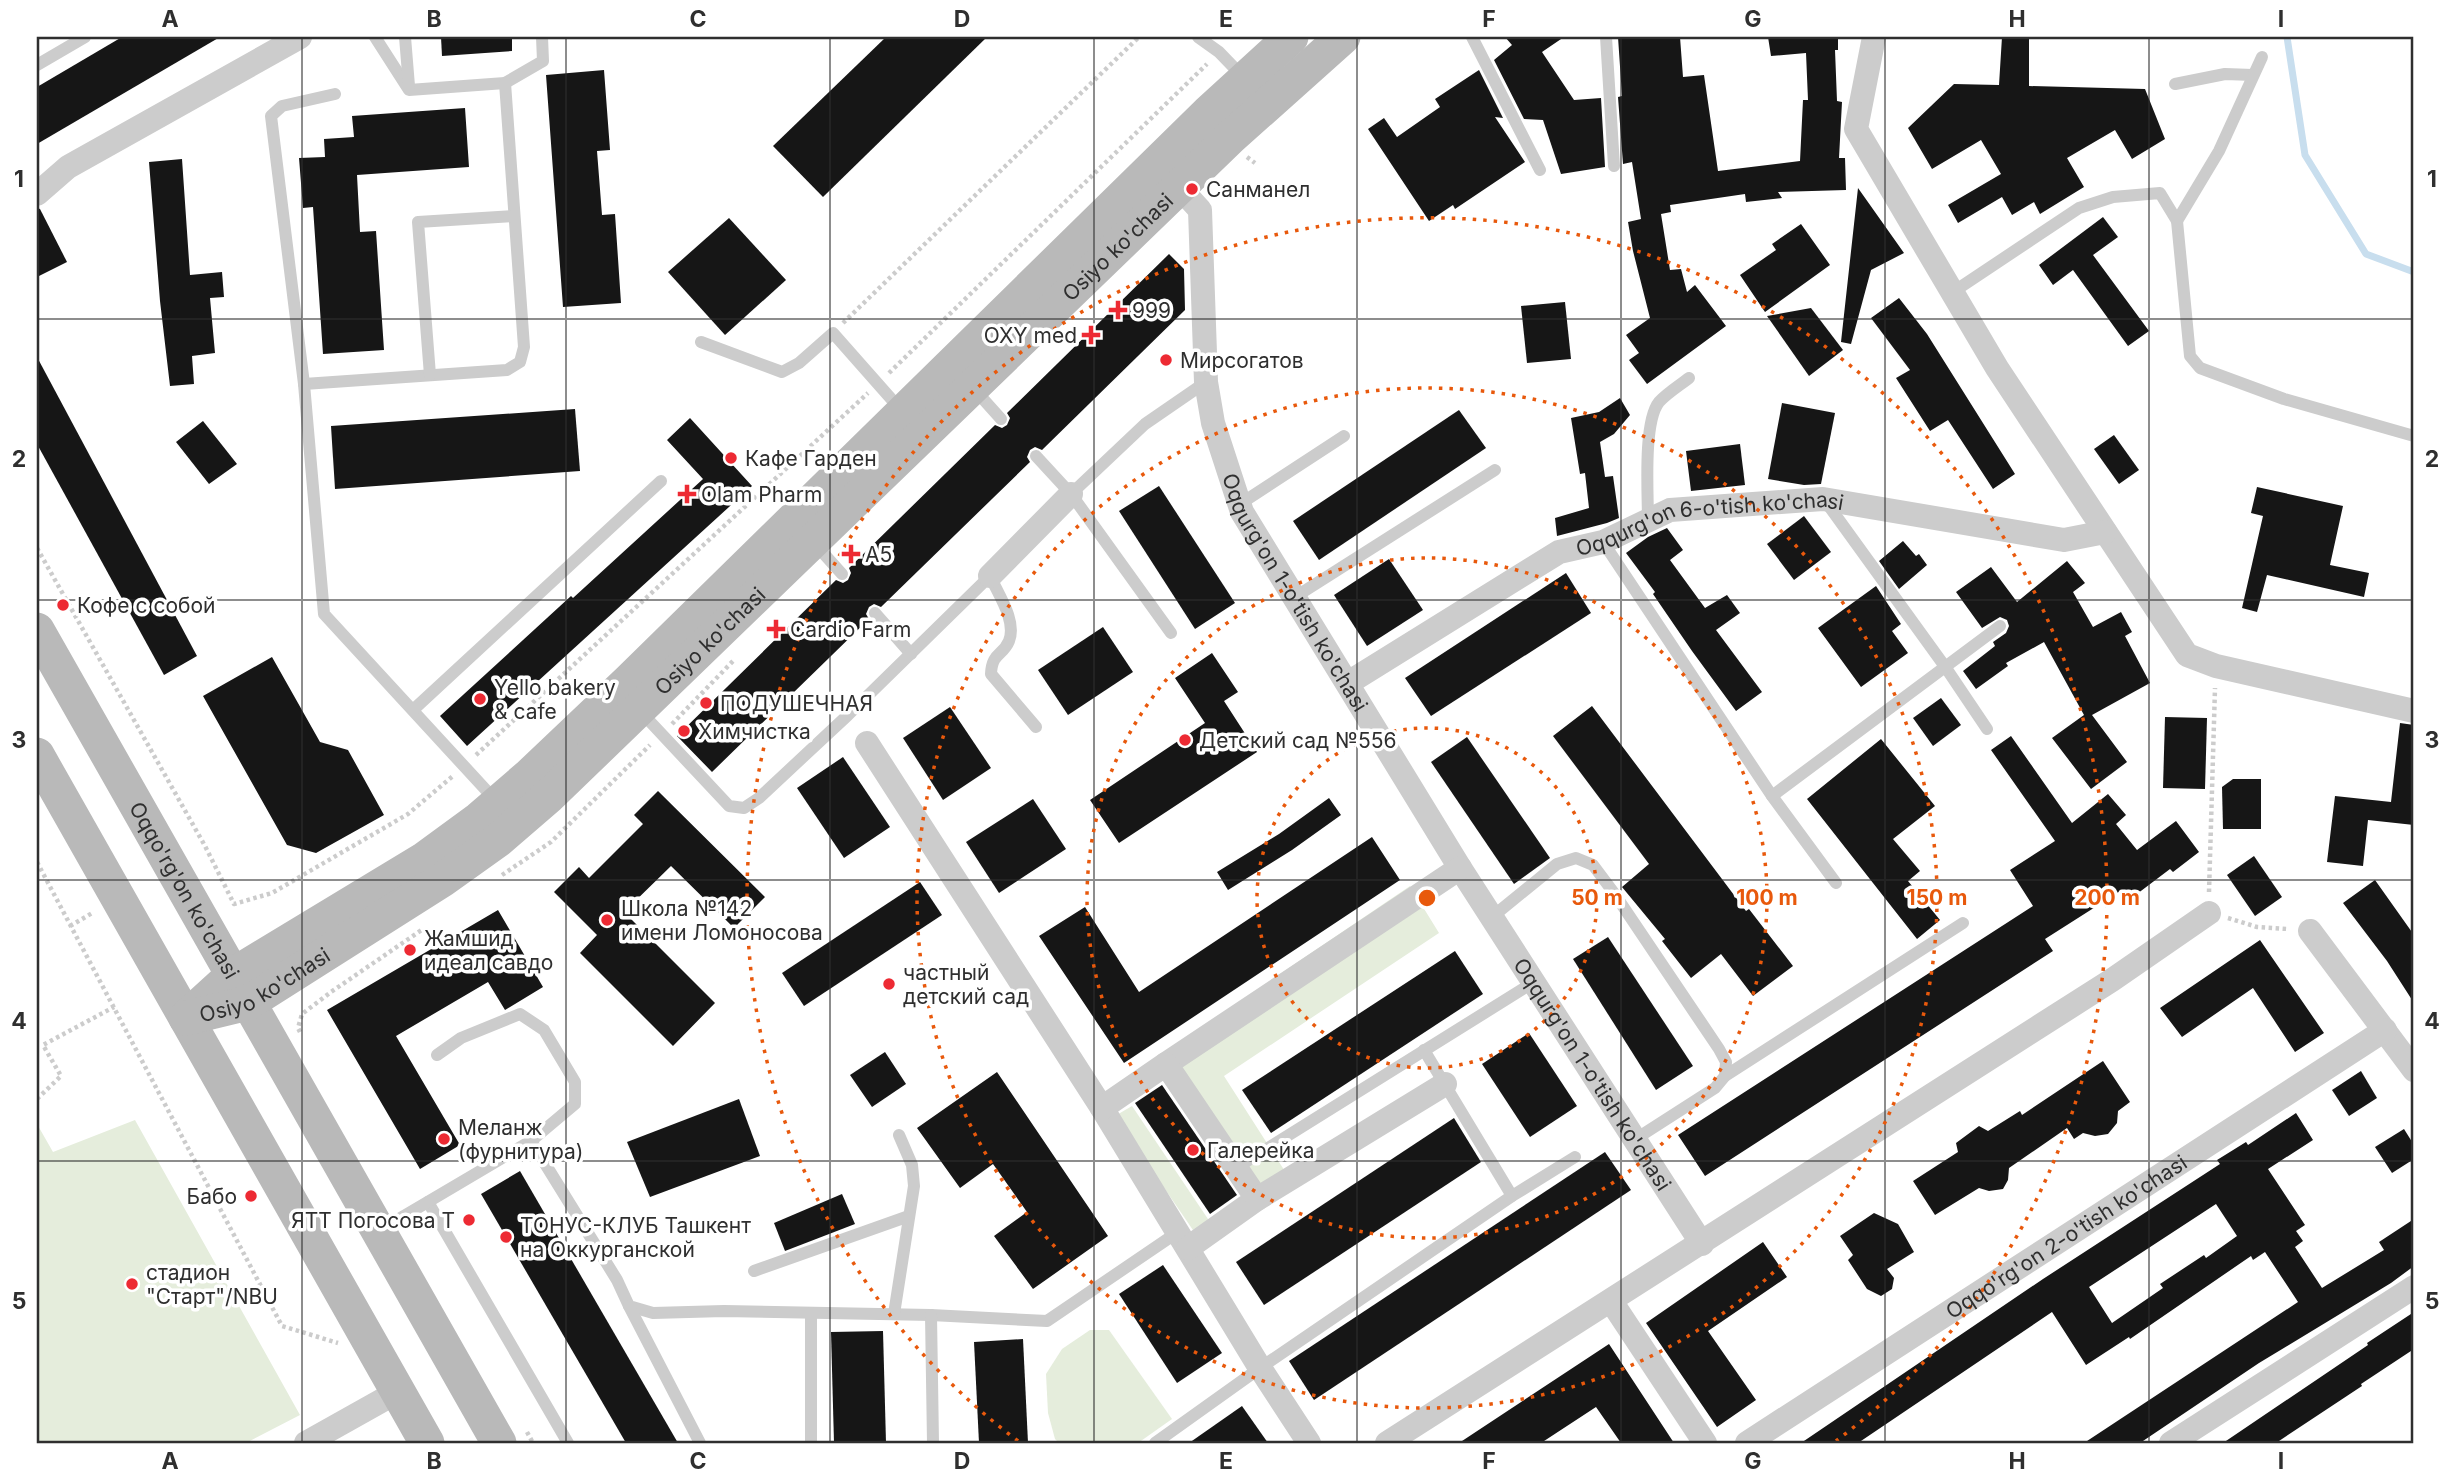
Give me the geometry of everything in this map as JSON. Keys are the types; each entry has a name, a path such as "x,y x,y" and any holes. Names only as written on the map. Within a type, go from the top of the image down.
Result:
{"main road":[{"name":"Osiyo ko'chasi","path":"1256,91 1290,37"},
{"name":"Osiyo ko'chasi","path":"241,989 498,803 629,681 904,412 1168,175 1256,91 1343,37"},
{"name":"Osiyo ko'chasi","path":"186,1018 384,919 498,840 549,796 972,387 1168,175"},
{"name":"Oqqo'rg'on ko'chasi","path":"37,630 499,1443"},
{"path":"37,755 426,1443"}],"street":[{"path":"37,194 68,167 300,37"},
{"path":"1874,37 1856,129 1997,368 2187,655 2216,666 2414,711"},
{"name":"Oqqurg'on 1-o'tish ko'chasi","path":"1168,175 1200,210 1206,382 1213,423 1242,512 1460,868 1702,1244"},
{"path":"990,576 1072,494"},
{"name":"Oqqurg'on 6-o'tish ko'chasi","path":"1348,683 1559,552 1603,542 1670,510 1823,499 2064,540 2105,532"},
{"path":"867,743 1102,1108 1260,1368 1310,1443"},
{"path":"1102,1108 1460,868"},
{"path":"1387,1443 2112,980 2209,913"},
{"path":"2310,931 2414,1070"},
{"name":"Oqqo'rg'on 2-o'tish ko'chasi","path":"1747,1443 2385,1030"},
{"path":"1166,1064 1257,1199"},
{"path":"1183,1240 1257,1199 1445,1084"},
{"path":"2171,1443 2414,1287"},
{"path":"1611,1301 1705,1443"},
{"path":"306,1443 397,1392"}],"lane":[{"path":"37,65 85,37"},
{"path":"375,37 409,90"},
{"path":"405,37 409,90"},
{"path":"409,90 505,83 543,61 541,37"},
{"path":"1199,37 1219,52 1256,91"},
{"path":"1472,37 1540,170"},
{"path":"1605,37 1614,166"},
{"path":"2177,220 2219,151 2262,57"},
{"path":"2175,84 2225,74 2253,75"},
{"path":"304,384 507,370 520,362 523,356 505,83"},
{"path":"335,94 282,106 271,116 304,384 324,614 498,803"},
{"path":"1953,292 2079,208 2113,197 2160,193 2177,220 2190,356 2200,368 2284,399 2414,436"},
{"path":"430,375 418,222 514,216"},
{"path":"701,342 782,372 799,363 833,334 904,412"},
{"path":"1648,521 1648,453 1658,403 1689,378"},
{"path":"1072,494 1145,424 1206,382"},
{"path":"972,387 1001,419"},
{"path":"1240,504 1344,436"},
{"path":"1036,456 1072,494 1171,633"},
{"path":"1295,597 1495,470"},
{"path":"413,710 661,481"},
{"path":"1823,499 1987,729"},
{"path":"812,541 842,574"},
{"path":"1603,542 1772,796 1836,883"},
{"path":"639,709 729,806 744,807 759,798 990,576 1011,624 1009,640 991,662 990,674 1036,727"},
{"path":"875,613 911,654"},
{"path":"1772,796 2000,626"},
{"path":"1492,917 1557,864 1576,858 1593,865 1719,1049 1726,1062 1726,1076"},
{"path":"1634,1139 1715,1088 1726,1076 1963,923"},
{"path":"1236,1168 1534,982"},
{"path":"379,1231 531,1141 575,1104 575,1082 544,1031 520,1013 461,1038 437,1055"},
{"path":"1424,1051 1512,1196"},
{"path":"894,1314 914,1186 912,1165 899,1135"},
{"path":"531,1141 617,1280 700,1443"},
{"path":"1155,1443 1260,1368 1512,1196 1574,1157"},
{"path":"428,1202 568,1443"},
{"path":"754,1271 909,1216"},
{"path":"629,1306 653,1313 894,1314 1047,1321 1183,1240"},
{"path":"811,1313 811,1443"},
{"path":"931,1315 933,1443"}],"path":[{"path":"833,334 1139,37"},
{"path":"37,548 205,846 234,904 272,893 408,814 464,766 878,384 1219,52"},
{"path":"2216,666 2209,913 2257,927 2310,931"},
{"path":"37,862 282,1326 338,1342 344,1353"},
{"path":"37,1099 61,1076 43,1045 114,1007"}],"green space":[{"path":"1410,886 1439,933 1224,1076 1288,1176 1260,1195 1165,1052"},
{"path":"1132,1106 1210,1222 1195,1233 1115,1116"},
{"name":"стадион \"Старт\"/NBU","path":"135,1120 300,1415 246,1443 37,1443 37,1124 53,1152"},
{"path":"1090,1330 1109,1330 1172,1419 1138,1443 1059,1443 1055,1439 1048,1413 1046,1374 1062,1349"}],"building":[{"path":"122,37 220,37 37,144 37,87"},
{"path":"441,37 512,37 512,51 442,56"},
{"path":"886,37 987,37 823,197 773,146"},
{"path":"1505,37 1564,37 1542,52 1574,100 1601,98 1605,167 1561,174 1543,120 1524,119 1494,60 1512,45"},
{"path":"1618,37 1680,37 1683,77 1704,75 1718,171 1800,161 1803,100 1808,100 1806,53 1771,56 1768,37 1838,37 1838,50 1835,50 1837,101 1842,102 1839,158 1845,158 1846,190 1778,192 1782,198 1746,202 1745,194 1670,205 1671,212 1661,214 1670,270 1681,269 1687,292 1695,285 1726,326 1647,384 1629,360 1639,353 1626,335 1650,318 1628,222 1641,219 1632,162 1623,164 1618,97 1622,96"},
{"path":"2002,37 2029,37 2029,86 2145,89 2165,139 2132,159 2115,130 2067,158 2084,187 2040,214 2034,202 2012,215 2002,197 1958,223 1948,205 2001,174 1981,140 1932,169 1908,128 1954,84 1999,85"},
{"path":"604,70 610,150 597,151 602,215 615,214 621,303 563,307 546,75"},
{"path":"1479,70 1503,118 1495,117 1525,162 1455,209 1453,205 1429,221 1368,129 1384,118 1397,137 1440,107 1435,99"},
{"path":"465,108 469,167 357,175 360,232 376,231 384,350 323,354 313,207 303,208 299,158 325,157 324,139 354,137 352,116"},
{"path":"182,159 190,275 222,272 224,297 210,298 215,353 192,356 194,384 170,386 149,162"},
{"path":"1858,188 1904,253 1871,270 1851,344 1841,342"},
{"path":"37,208 40,209 67,262 37,277"},
{"path":"2103,217 2118,237 2093,255 2149,331 2128,346 2073,270 2053,285 2039,265"},
{"path":"729,218 786,280 725,335 668,272"},
{"path":"1801,224 1830,265 1765,312 1740,275 1776,250 1772,244"},
{"path":"1169,254 1184,269 1185,310 1042,450 1035,447 1030,450 1027,457 1030,462 881,607 874,604 869,607 866,614 869,619 712,772 677,736 836,580 843,583 848,580 851,573 849,568 995,425 1002,428 1007,425 1010,418 1007,413"},
{"path":"1899,298 1927,334 2015,474 1993,489 1948,420 1930,431 1896,378 1910,370 1871,318"},
{"path":"1565,302 1571,359 1527,363 1521,306"},
{"path":"1811,308 1843,350 1809,376 1767,316"},
{"path":"37,357 197,656 164,675 37,444"},
{"path":"1620,398 1630,415 1614,434 1600,442 1605,477 1613,476 1619,518 1557,536 1555,518 1589,508 1585,473 1580,474 1571,418 1599,412"},
{"path":"1782,403 1835,413 1821,484 1804,485 1768,479"},
{"path":"575,409 580,471 335,489 331,426"},
{"path":"1459,410 1486,448 1319,560 1293,521"},
{"path":"690,418 752,486 467,746 440,716 703,479 667,440"},
{"path":"203,421 237,464 209,484 176,442"},
{"path":"2114,435 2139,470 2119,484 2094,449"},
{"path":"1740,444 1745,485 1691,491 1686,451"},
{"path":"1159,486 1235,603 1195,629 1119,511"},
{"path":"2257,487 2343,506 2330,565 2369,573 2364,597 2267,575 2257,612 2242,608 2263,516 2251,513"},
{"path":"1804,516 1831,552 1794,580 1767,544"},
{"path":"1667,528 1683,550 1670,560 1705,608 1727,595 1740,613 1716,630 1762,692 1736,711 1626,553 1648,537"},
{"path":"1903,541 1916,556 1919,554 1927,565 1899,589 1879,561"},
{"path":"1389,559 1423,610 1367,646 1334,595"},
{"path":"2067,561 2085,583 2073,592 2093,627 2121,612 2132,632 2125,636 2150,683 2092,715 2127,762 2091,789 2052,738 2084,715 2044,642 2006,663 2008,666 1976,689 1963,671 1995,646 1993,642 2006,633 2009,626 2007,620 2000,617 1982,628 1956,592 1991,567 2017,602"},
{"path":"1566,573 1591,613 1431,716 1405,678"},
{"path":"1876,586 1901,624 1892,631 1908,653 1861,687 1818,628"},
{"path":"1103,627 1133,672 1068,715 1038,670"},
{"path":"1212,653 1238,692 1224,701 1257,752 1119,843 1090,800 1205,723 1175,678"},
{"path":"272,657 320,742 348,750 384,815 316,853 287,845 203,696"},
{"path":"1941,698 1961,725 1933,746 1913,718"},
{"path":"1592,706 1746,911 1749,909 1793,966 1753,996 1721,954 1691,978 1662,941 1665,939 1622,887 1649,864 1553,736"},
{"path":"950,707 991,768 943,800 903,738"},
{"path":"2165,717 2207,718 2205,789 2163,788"},
{"path":"2400,723 2414,725 2414,825 2368,820 2363,866 2327,862 2335,796 2391,802"},
{"path":"2011,736 2072,823 2108,794 2126,815 2116,824 2137,850 2176,821 2199,852 2173,872 2170,869 2129,900 2122,890 2045,939 2053,951 1705,1176 1678,1135 2033,906 2010,870 2055,841 1991,750"},
{"path":"1467,737 1550,858 1514,884 1431,762"},
{"path":"1881,739 1935,806 1893,839 1920,871 1908,881 1940,920 1917,939 1807,799"},
{"path":"843,757 890,827 844,858 797,788"},
{"path":"2233,779 2261,779 2261,829 2223,829 2222,787"},
{"name":"Школа №142 имени Ломоносова","path":"658,791 765,897 734,928 671,866 624,912 715,1003 673,1046 580,953 597,935 554,892 579,867 589,878 643,824 634,815"},
{"path":"1329,798 1341,815 1228,890 1217,872 1279,834"},
{"path":"1033,799 1066,849 999,893 966,842"},
{"path":"1372,837 1400,880 1124,1063 1039,936 1085,907 1139,992"},
{"path":"2254,856 2282,897 2255,916 2227,875"},
{"path":"2375,880 2414,935 2414,1003 2387,961 2343,903"},
{"path":"920,882 942,915 804,1006 782,973"},
{"path":"498,910 543,987 505,1010 488,982 396,1036 460,1145 420,1169 327,1010"},
{"path":"1608,937 1693,1066 1656,1090 1573,959"},
{"path":"2260,940 2324,1033 2295,1052 2253,988 2182,1037 2160,1008"},
{"path":"1455,951 1483,994 1271,1133 1242,1090"},
{"path":"1529,1033 1577,1106 1530,1137 1482,1064"},
{"path":"885,1052 906,1084 872,1107 850,1075"},
{"path":"2103,1061 2130,1102 2118,1111 2117,1123 2108,1134 2095,1136 2083,1133 2074,1139 2067,1128 2009,1168 2008,1180 2003,1189 1989,1191 1979,1188 1935,1215 1913,1181 1958,1152 1956,1143 1979,1126 1988,1131 2020,1111 2022,1115"},
{"path":"2361,1071 2377,1098 2349,1116 2332,1090"},
{"path":"997,1072 1108,1236 1033,1289 994,1236 1027,1212 993,1164 960,1188 917,1128"},
{"name":"Галерейка","path":"1162,1085 1237,1195 1210,1214 1135,1103"},
{"path":"739,1099 760,1156 650,1197 627,1142"},
{"path":"2296,1113 2313,1140 2268,1169 2305,1225 2296,1231 2303,1241 2295,1247 2322,1288 2384,1250 2379,1242 2414,1219 2414,1266 2391,1283 2259,1363 2140,1443 2084,1443 2298,1302 2265,1252 2253,1260 2251,1256 2130,1339 2129,1337 2086,1365 2052,1312 1858,1443 1801,1443 2043,1279 2220,1164 2217,1160 2246,1142 2248,1145","holes":["2216,1204 2237,1236 2206,1258 2204,1255 2160,1284 2163,1288 2112,1323 2089,1287"]},
{"path":"1454,1118 1481,1162 1264,1305 1236,1262"},
{"path":"2404,1129 2414,1145 2414,1159 2392,1173 2375,1147"},
{"path":"1605,1152 1631,1190 1314,1400 1289,1361"},
{"path":"520,1171 678,1443 626,1443 481,1194"},
{"path":"842,1194 855,1224 785,1251 774,1223"},
{"path":"1874,1213 1898,1224 1914,1252 1887,1269 1894,1278 1892,1289 1881,1296 1867,1289 1848,1260 1853,1255 1840,1236"},
{"path":"1763,1242 1787,1277 1708,1331 1756,1400 1717,1427 1646,1323"},
{"path":"1163,1265 1222,1353 1177,1383 1119,1294"},
{"path":"2414,1312 2414,1349 2361,1384 2362,1386 2276,1443 2223,1443 2368,1345 2367,1343"},
{"path":"883,1331 886,1443 834,1443 831,1332"},
{"path":"1023,1339 1028,1443 979,1443 974,1342"},
{"path":"1609,1344 1674,1443 1621,1443 1596,1407 1541,1443 1459,1443"},
{"path":"1242,1406 1268,1443 1189,1443"}],"waterway":[{"path":"2287,37 2305,155 2366,254 2414,272"}],"place":[{"name":"Санманел","path":"1192,189"},
{"name":"999","path":"1118,310"},
{"name":"OXY med","path":"1091,335"},
{"name":"Мирсогатов","path":"1166,360"},
{"name":"Кафе Гарден","path":"731,458"},
{"name":"Olam Pharm","path":"687,494"},
{"name":"A5","path":"851,554"},
{"name":"Кофе с собой","path":"63,605"},
{"name":"Cardio Farm","path":"776,629"},
{"name":"Yello bakery & cafe","path":"480,699"},
{"name":"ПОДУШЕЧНАЯ","path":"706,703"},
{"name":"Химчистка","path":"684,731"},
{"name":"Детский сад №556","path":"1185,740"},
{"name":"Школа №142 имени Ломоносова","path":"607,920"},
{"name":"Жамшид идеал савдо","path":"410,950"},
{"name":"частный детский сад","path":"889,984"},
{"name":"Меланж (фурнитура)","path":"444,1139"},
{"name":"Галерейка","path":"1193,1150"},
{"name":"Бабо","path":"251,1196"},
{"name":"ЯТТ Погосова Т","path":"469,1220"},
{"name":"ТОНУС-КЛУБ Ташкент на Оккурганской","path":"506,1237"},
{"name":"стадион \"Старт\"/NBU","path":"132,1284"}]}
